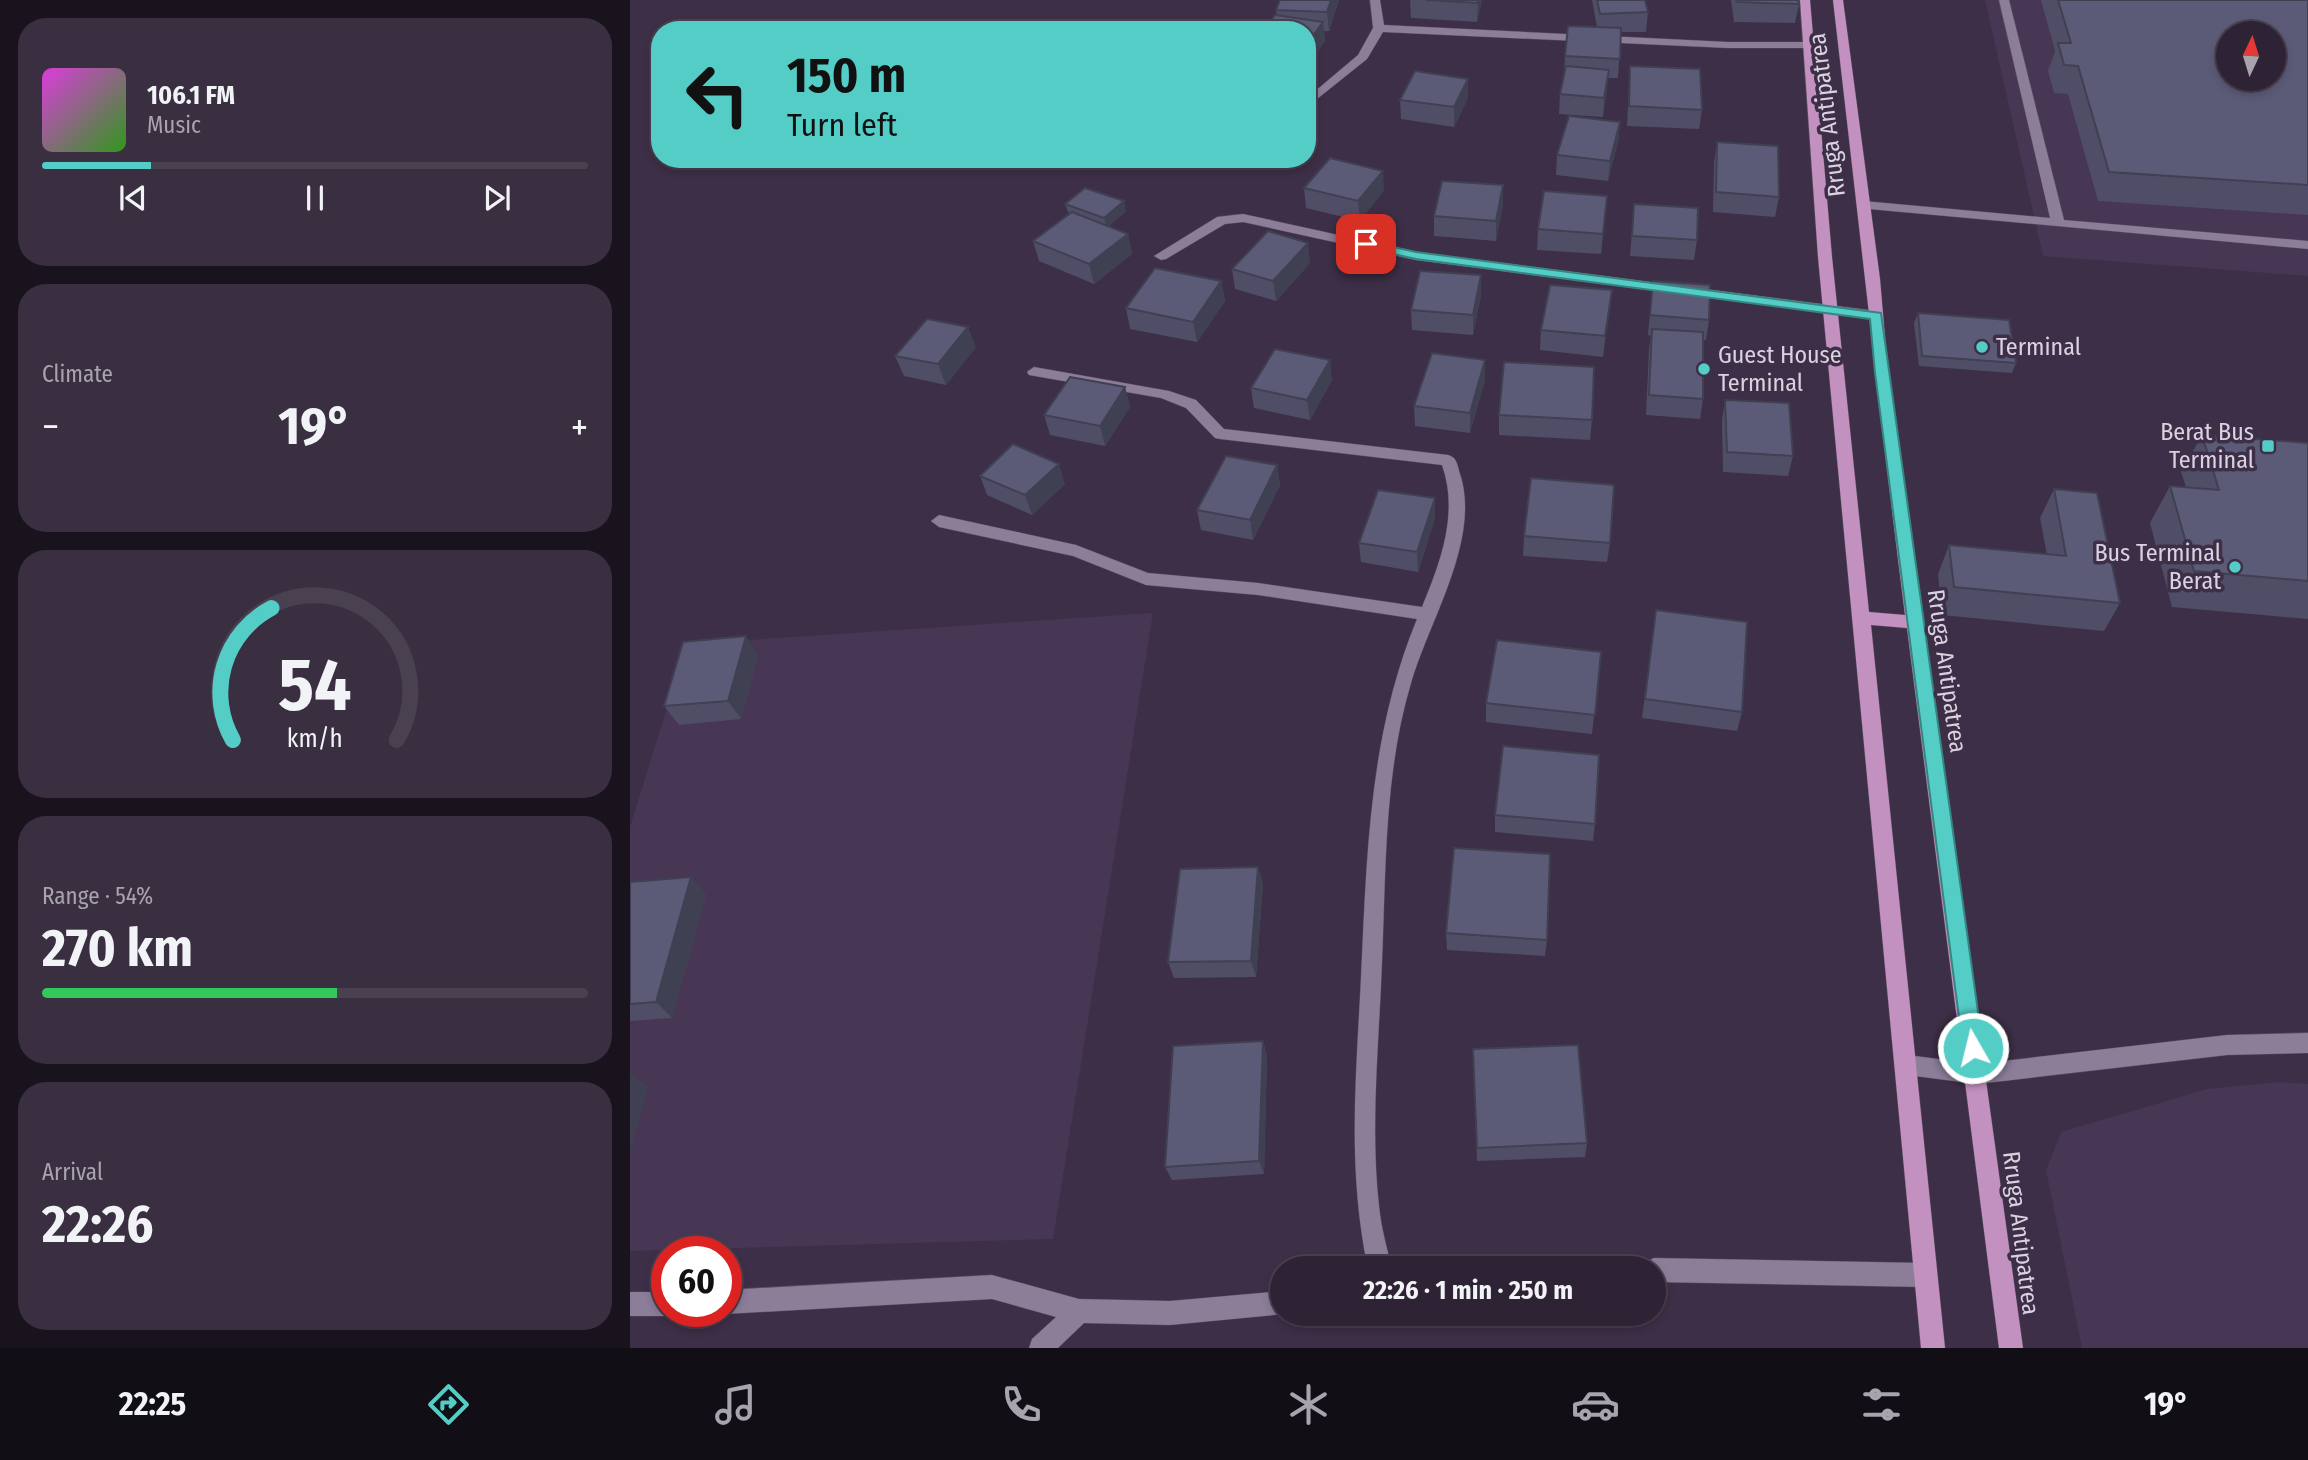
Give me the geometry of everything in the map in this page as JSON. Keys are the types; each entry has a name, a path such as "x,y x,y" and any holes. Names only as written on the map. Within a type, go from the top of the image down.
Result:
{"main road":[{"name":"Rruga Antipatrea","path":"1805,0 1831,310 1933,1348"},
{"name":"Rruga Antipatrea","path":"1838,0 1915,622 1977,1074 2011,1348"},
{"path":"1862,618 1915,622"}],"street":[{"path":"1316,96 1363,57 1379,28 1376,0"},
{"path":"2004,0 2058,223"},
{"path":"1379,28 1728,45 1809,45"},
{"path":"1863,205 2308,245"},
{"path":"1161,256 1222,220 1243,218 1416,256 1876,315"},
{"path":"1034,372 1164,394 1191,404 1220,434 1448,460 1457,476 1457,517 1446,568 1401,685 1383,787 1367,1082 1367,1197 1378,1256"},
{"path":"939,521 1076,551 1146,579 1258,589 1428,614"},
{"path":"1907,1065 1977,1074 2227,1045 2308,1043"},
{"path":"1666,1270 1924,1275"},
{"path":"742,1301 992,1287 1079,1311 1170,1314 1270,1304"},
{"path":"630,1304 651,1304"},
{"path":"1041,1348 1079,1311"}],"shaded area":[{"path":"1985,0 2308,0 2308,276 2043,256"},
{"path":"1153,613 1053,1239 742,1248 742,1236 651,1236 651,1250 630,1251 630,827 687,644"},
{"path":"2279,1082 2308,1084 2308,1348 2082,1348 2046,1170 2061,1132 2207,1089"}],"building":[{"path":"1280,0 1331,0 1327,12 1276,10"},
{"path":"1426,0 1478,0 1478,3"},
{"path":"1597,0 1645,0 1648,12 1600,14"},
{"path":"1736,0 1798,0 1799,4 1737,2"},
{"path":"2058,0 2308,0 2308,185 2109,172 2078,66 2064,65 2058,43 2071,43"},
{"path":"1275,15 1323,22 1316,32 1316,21 1270,21"},
{"path":"1568,26 1621,28 1620,59 1565,56"},
{"path":"1566,66 1609,70 1604,98 1560,94"},
{"path":"1630,66 1700,69 1702,110 1629,106"},
{"path":"1415,71 1468,79 1454,107 1400,100"},
{"path":"1569,116 1620,122 1610,161 1557,155"},
{"path":"1717,142 1778,146 1779,197 1716,192"},
{"path":"1330,158 1383,171 1358,201 1304,188"},
{"path":"1442,181 1503,185 1496,221 1434,216"},
{"path":"1085,188 1124,201 1104,218 1065,204"},
{"path":"1544,191 1607,196 1603,234 1538,229"},
{"path":"1634,204 1698,208 1697,240 1632,236"},
{"path":"1072,212 1128,234 1089,264 1033,241"},
{"path":"1268,231 1308,243 1273,281 1232,269"},
{"path":"1155,268 1221,281 1193,322 1126,308"},
{"path":"1420,271 1481,275 1473,315 1411,310"},
{"path":"1653,281 1710,285 1709,320 1650,315"},
{"path":"1550,285 1612,290 1605,336 1541,330"},
{"path":"1918,313 2009,320 2016,363 1922,356"},
{"path":"927,319 968,327 938,364 895,356"},
{"path":"1652,329 1703,332 1703,399 1649,395"},
{"path":"1275,349 1330,360 1307,400 1251,388"},
{"path":"1432,353 1485,360 1470,413 1414,406"},
{"path":"1504,362 1594,367 1592,420 1499,415"},
{"path":"1070,377 1125,387 1100,426 1044,415"},
{"path":"1725,400 1789,403 1793,456 1727,452"},
{"name":"Bus Terminal Berat","path":"2202,435 2308,443 2308,581 2194,571 2170,486 2219,490"},
{"path":"1013,444 1059,464 1025,495 980,476"},
{"path":"1226,456 1277,465 1250,520 1197,510"},
{"path":"1531,478 1614,485 1610,543 1524,536"},
{"path":"2054,489 2097,493 2120,603 1954,587 1949,545 2066,556"},
{"path":"1378,490 1435,498 1417,552 1359,543"},
{"path":"1656,610 1747,622 1742,712 1645,699"},
{"path":"746,636 728,701 664,706 683,642"},
{"path":"1497,640 1601,652 1595,715 1486,703"},
{"path":"1503,746 1599,755 1595,824 1495,815"},
{"path":"1454,848 1550,854 1547,940 1446,933"},
{"path":"1258,867 1251,961 1168,962 1180,869"},
{"path":"691,877 656,1002 630,1004 630,882"},
{"path":"1263,1041 1259,1161 1165,1167 1173,1046"},
{"path":"1578,1045 1587,1143 1477,1148 1473,1049"}],"place":[{"name":"Terminal","path":"1982,347"},
{"name":"Guest House Terminal","path":"1704,369"},
{"name":"Berat Bus Terminal","path":"2268,446"},
{"name":"Bus Terminal Berat","path":"2235,567"}],"route":[{"path":"1366,244 1416,256 1876,315 1881,373 1973,1048"}]}
